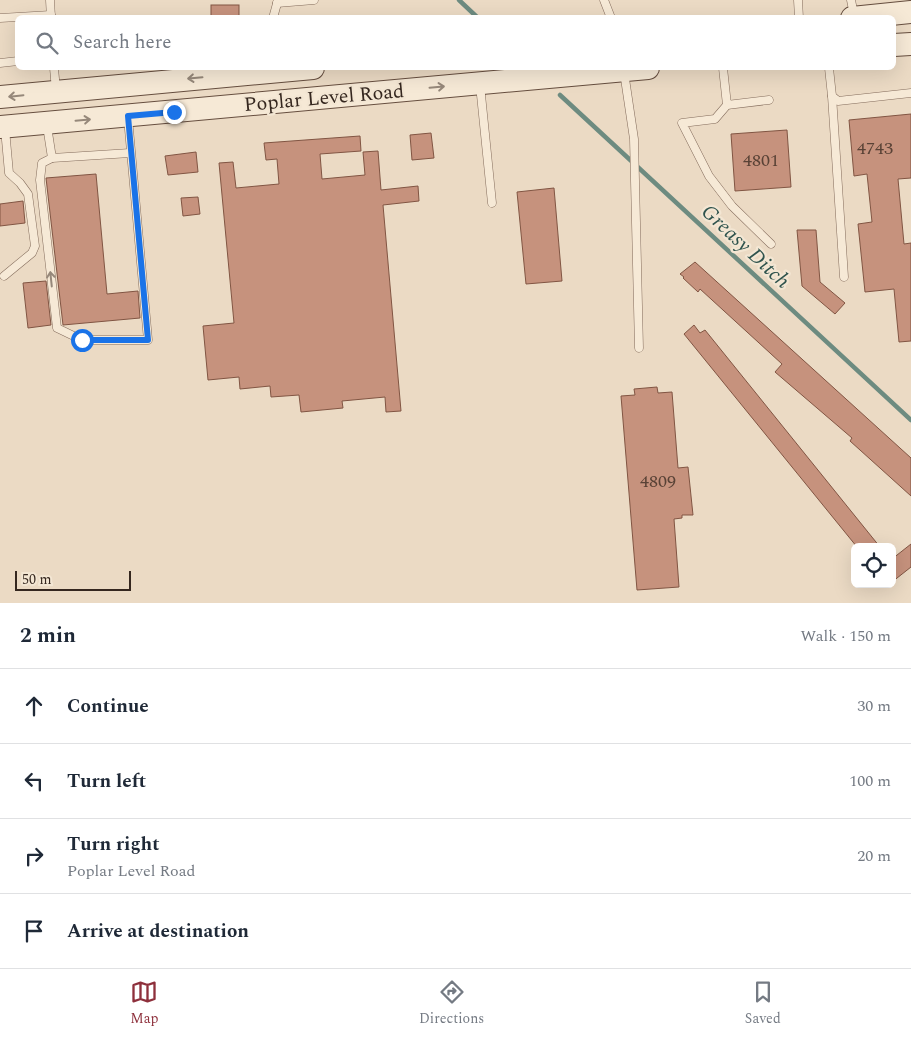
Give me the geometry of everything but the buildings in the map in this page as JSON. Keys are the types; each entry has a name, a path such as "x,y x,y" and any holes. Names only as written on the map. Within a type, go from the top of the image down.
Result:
{"main road":[{"path":"869,15 902,11"},
{"path":"896,45 911,44"},
{"name":"Poplar Level Road","path":"0,97 266,70"},
{"name":"Poplar Level Road","path":"2,127 624,70"}],"lane":[{"path":"50,0 51,15"},
{"path":"274,15 277,2 314,0"},
{"path":"604,0 610,15"},
{"path":"798,0 799,15"},
{"path":"851,0 853,15"},
{"path":"0,18 15,17"},
{"path":"0,63 15,61"},
{"path":"54,70 56,92"},
{"path":"624,70 634,145 639,348"},
{"path":"723,70 727,106"},
{"path":"829,70 844,277"},
{"path":"479,83 492,203"},
{"path":"832,96 838,101 911,93"},
{"path":"769,100 727,106 716,119 682,123 708,174 732,206 770,244"},
{"path":"128,116 148,340 82,340 57,328 40,180 42,164 52,158 130,153"},
{"path":"47,123 52,158"},
{"path":"2,127 9,173 20,182 28,194 35,246 32,253 4,276"},
{"path":"0,174 9,173"}],"waterway":[{"name":"Greasy Ditch","path":"459,0 475,15"},
{"name":"Greasy Ditch","path":"560,95 911,420"}],"route":[{"path":"82,340 148,340 128,116 174,112"}]}
